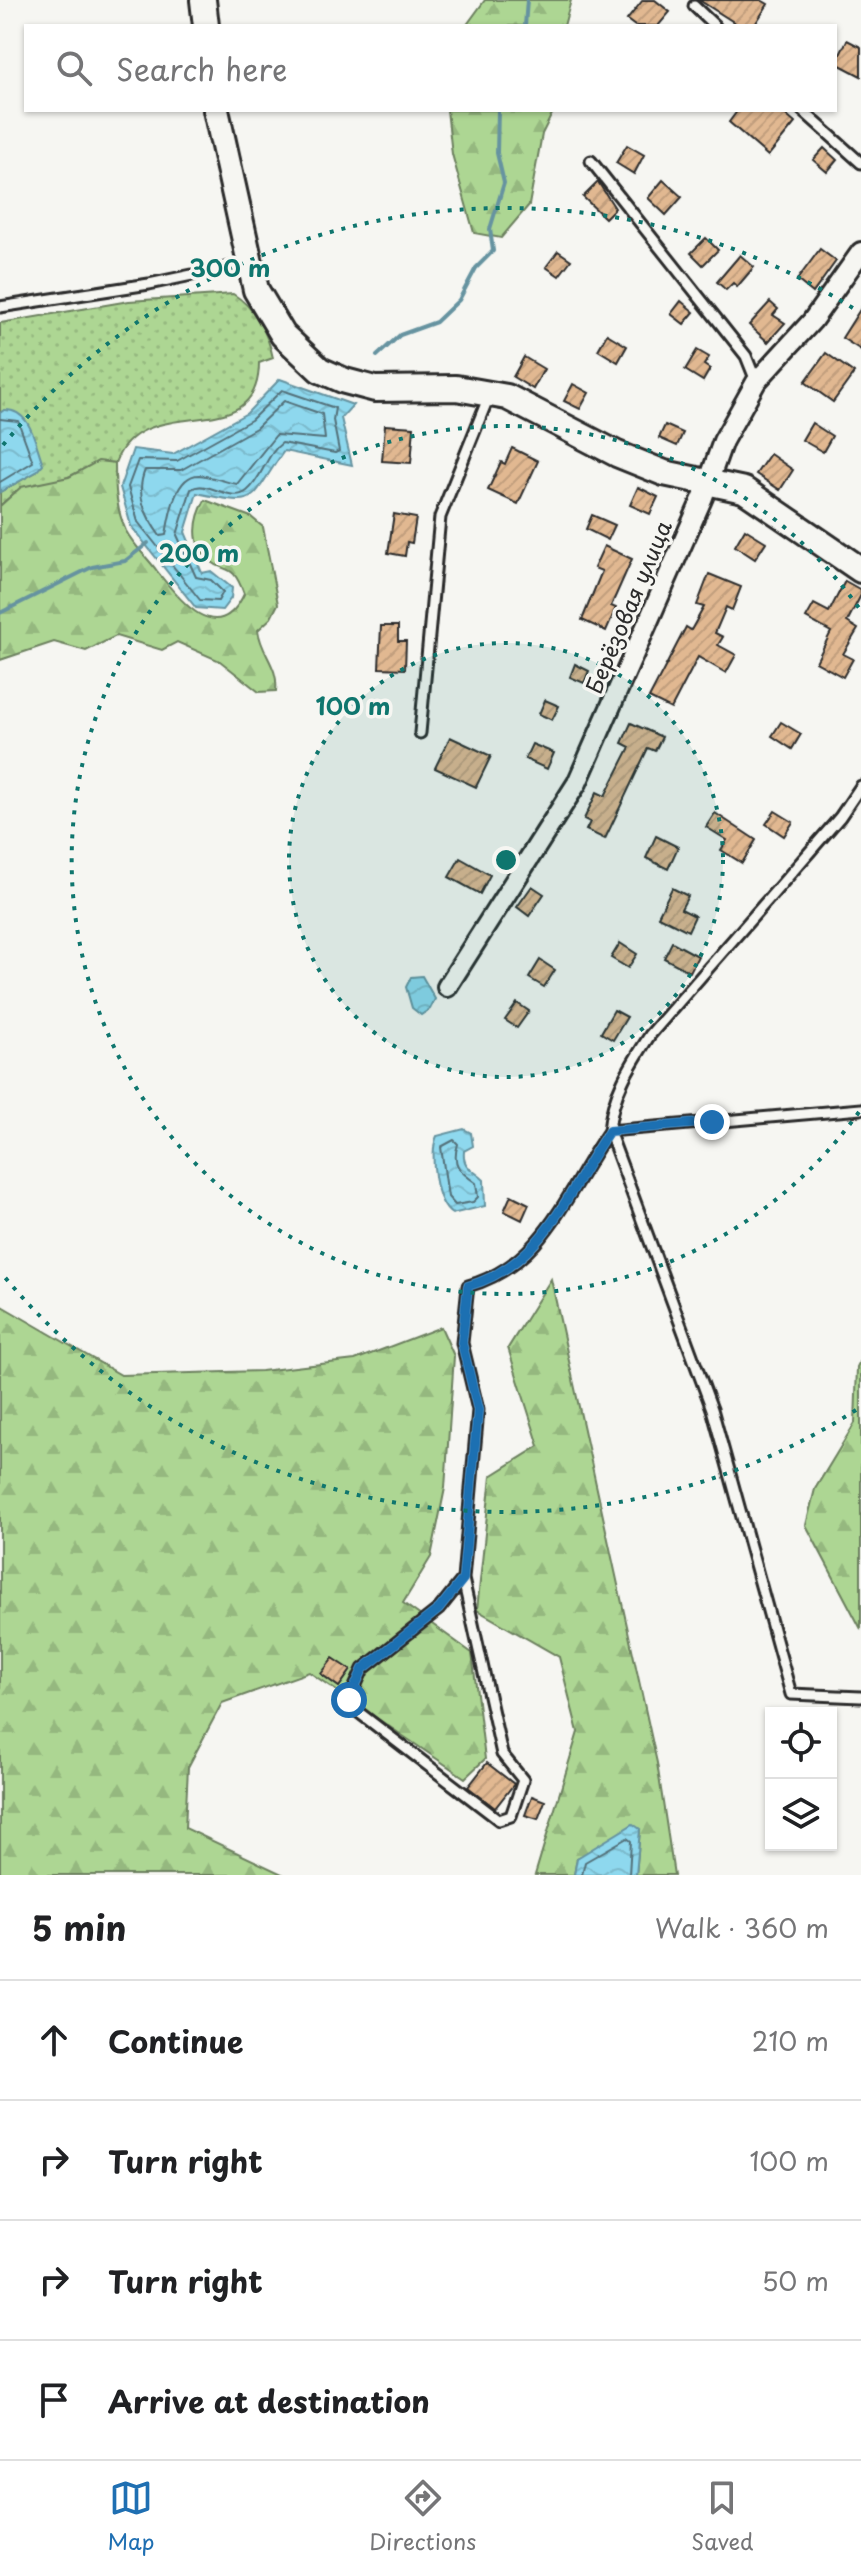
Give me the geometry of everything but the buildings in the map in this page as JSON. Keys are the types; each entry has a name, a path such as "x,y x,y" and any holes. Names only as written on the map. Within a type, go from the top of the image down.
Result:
{"street":[{"path":"203,0 206,24"},
{"path":"216,112 256,290 283,335 320,370 375,389 456,388 507,397 641,464 664,473 744,490 861,570"},
{"name":"Берёзовая улица","path":"447,987 577,783 710,482 723,441 756,382 812,321 861,252"}],"lane":[{"path":"694,6 713,24"},
{"path":"804,112 861,163"},
{"path":"591,161 746,356 756,382"},
{"path":"0,307 149,284 249,263"},
{"path":"420,733 440,517 490,393"},
{"path":"861,786 840,817 650,1035 625,1074 611,1108 609,1131 712,1409 791,1694 861,1697"},
{"path":"609,1131 861,1109"},
{"path":"463,1579 439,1609 363,1669 349,1700 353,1708 499,1820 511,1816 523,1780 502,1754 463,1579 478,1410 462,1343 468,1286 492,1279 522,1259 547,1230 609,1131"}],"green space":[{"path":"485,0 571,0 565,24 467,24"},
{"path":"447,112 553,112 542,134 529,205 501,238 474,233 452,154"},
{"path":"233,294 248,306 259,322 273,358 259,363 254,390 241,406 221,415 150,428 130,441 115,463 96,464 68,477 26,487 0,506 0,492 36,472 5,410 0,413 0,323 129,301"},
{"path":"98,461 115,463 118,506 129,536 176,595 187,606 211,619 223,618 234,610 244,594 236,577 209,560 199,546 197,523 205,500 251,517 263,527 278,604 271,618 258,630 275,674 276,691 259,692 220,661 177,642 162,650 116,636 86,651 54,642 0,660 0,506 21,487 69,477"},
{"path":"551,1279 657,1763 674,1875 636,1875 640,1830 577,1858 574,1875 535,1875 578,1732 559,1657 477,1610 491,1476 539,1446 508,1348"},
{"path":"0,1305 121,1375 261,1371 355,1360 441,1327 454,1356 445,1488 431,1557 403,1603 472,1653 485,1759 465,1778 309,1672 222,1703 188,1767 185,1828 284,1875 0,1875"},
{"path":"861,1359 861,1629 806,1525 815,1489 855,1423 857,1367"}],"water":[{"path":"280,379 353,405 341,418 352,465 284,451 251,497 233,500 197,493 185,532 202,573 211,571 232,588 231,598 222,610 196,608 131,526 120,487 133,449 173,454 247,413"},
{"path":"13,411 26,421 43,464 36,472 0,492 0,413"},
{"path":"422,976 435,999 430,1009 421,1015 412,1008 406,987 411,977"},
{"path":"464,1129 471,1133 473,1146 464,1151 465,1161 484,1180 485,1206 452,1214 441,1200 435,1177 435,1144 437,1136"},
{"path":"633,1824 640,1829 636,1875 574,1875 577,1858"}],"waterway":[{"path":"525,24 527,0"},
{"path":"377,356 400,335 436,322 459,300 476,268 493,251 490,229 504,183 497,153 498,112"},
{"path":"0,613 92,567 125,561 148,543"}],"route":[{"path":"349,1700 354,1683 363,1669 439,1609 463,1579 478,1410 462,1343 468,1286 492,1279 522,1259 547,1230 609,1131 712,1122"}]}
